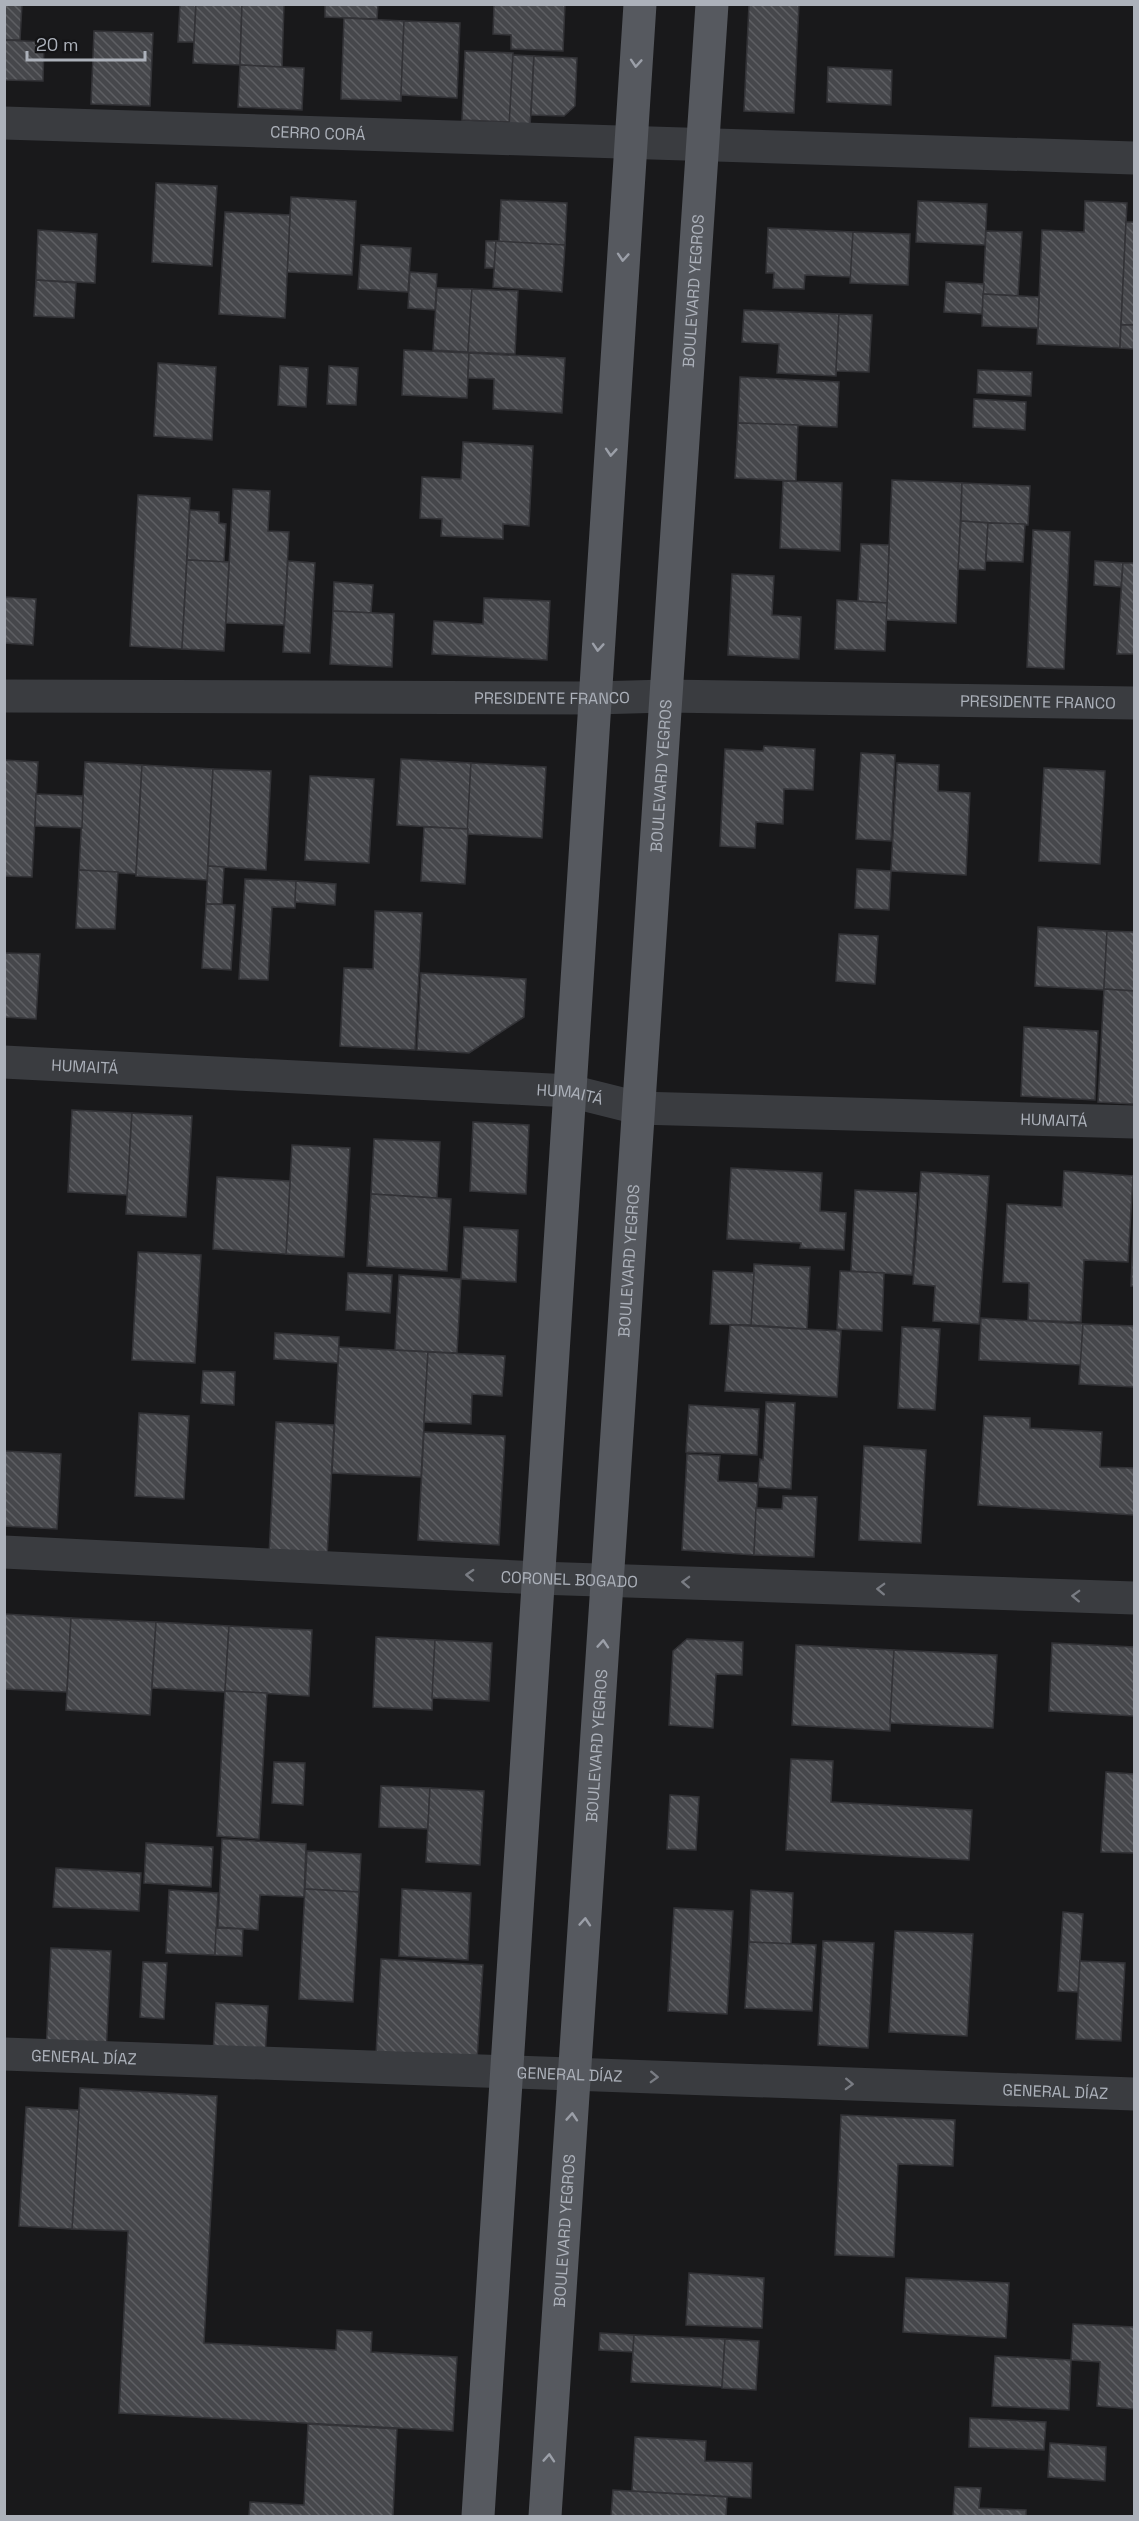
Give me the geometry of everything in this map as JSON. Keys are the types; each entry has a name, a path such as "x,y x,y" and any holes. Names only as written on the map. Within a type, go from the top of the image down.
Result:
{"main road":[{"path":"478,2517 640,4"},
{"name":"BOULEVARD YEGROS","path":"545,2517 711,4"}],"street":[{"name":"CERRO CORÁ","path":"4,123 1134,158"},
{"name":"PRESIDENTE FRANCO","path":"4,696 595,698 666,696 1134,703"},
{"name":"HUMAITÁ","path":"4,1062 570,1091 638,1108 1134,1122"},
{"name":"CORONEL BOGADO","path":"4,1552 538,1578 1134,1598"},
{"name":"GENERAL DÍAZ","path":"4,2054 1134,2094"}],"building":[{"path":"4,4 22,4 20,40 4,40"},
{"path":"180,4 196,4 194,42 178,42"},
{"path":"196,4 242,4 240,65 193,63"},
{"path":"242,4 284,4 282,67 240,65"},
{"path":"325,4 378,4 377,19 325,17"},
{"path":"494,4 565,4 563,51 511,49 511,35 493,34"},
{"path":"749,4 799,4 794,113 744,111"},
{"path":"344,18 404,21 401,101 341,99"},
{"path":"404,21 460,23 457,98 401,95"},
{"path":"94,31 153,33 150,106 91,104"},
{"path":"4,40 44,42 43,81 4,80"},
{"path":"465,51 513,53 510,122 462,120"},
{"path":"513,55 534,56 530,127 509,127"},
{"path":"534,56 577,58 575,106 564,116 531,115"},
{"path":"240,65 304,68 302,110 238,107"},
{"path":"828,67 892,70 891,105 827,102"},
{"path":"156,183 217,186 212,266 152,262"},
{"path":"291,197 356,201 352,275 287,272"},
{"path":"501,200 567,203 565,245 499,242"},
{"path":"918,201 987,204 985,245 916,242"},
{"path":"1085,201 1127,203 1120,348 1037,344 1042,230 1084,232"},
{"path":"225,212 290,215 285,318 219,314"},
{"path":"1126,222 1134,222 1134,325 1121,325"},
{"path":"768,228 853,232 851,277 805,275 804,289 773,288 774,273 766,273"},
{"path":"38,230 97,234 95,283 36,280"},
{"path":"986,231 1022,232 1018,296 983,294"},
{"path":"853,232 910,234 908,285 850,283"},
{"path":"486,241 496,241 494,268 485,268"},
{"path":"496,241 565,245 562,292 493,287"},
{"path":"361,245 411,248 408,292 358,289"},
{"path":"410,272 437,274 435,310 408,308"},
{"path":"36,280 76,283 74,318 34,316"},
{"path":"946,282 984,284 982,314 944,312"},
{"path":"437,288 472,289 468,352 433,350"},
{"path":"472,289 518,291 515,354 468,352"},
{"path":"983,294 1039,297 1038,328 982,326"},
{"path":"744,310 839,314 836,376 777,373 779,344 742,342"},
{"path":"839,314 872,315 869,372 836,371"},
{"path":"1121,325 1134,325 1134,349 1120,348"},
{"path":"404,350 469,353 467,398 402,395"},
{"path":"469,353 565,358 562,413 493,409 494,379 468,378"},
{"path":"158,363 216,367 212,440 154,436"},
{"path":"280,366 308,368 306,407 278,405"},
{"path":"329,366 358,368 356,405 327,404"},
{"path":"978,370 1032,372 1031,396 977,393"},
{"path":"740,377 839,382 837,427 738,423"},
{"path":"974,399 1026,402 1025,430 973,427"},
{"path":"738,423 798,425 796,481 735,478"},
{"path":"463,442 533,446 529,526 503,524 503,539 441,536 442,519 420,518 422,477 461,479"},
{"path":"892,480 962,483 956,623 886,620"},
{"path":"783,481 842,483 840,551 780,548"},
{"path":"962,483 1030,486 1028,525 961,521"},
{"path":"233,489 270,491 268,531 289,532 284,625 226,623"},
{"path":"138,495 190,498 182,649 130,646"},
{"path":"190,510 219,512 219,523 226,524 224,562 187,560"},
{"path":"961,521 988,523 985,570 958,569"},
{"path":"988,523 1025,524 1023,562 986,561"},
{"path":"1033,530 1070,532 1064,669 1027,667"},
{"path":"861,544 889,545 887,603 858,601"},
{"path":"187,560 229,562 224,651 182,649"},
{"path":"288,561 315,563 310,653 283,652"},
{"path":"1095,561 1123,563 1121,587 1094,585"},
{"path":"1123,563 1134,563 1134,654 1117,654"},
{"path":"732,574 774,576 772,615 801,617 799,659 728,655"},
{"path":"334,582 373,585 371,613 333,611"},
{"path":"4,597 36,599 33,645 4,643"},
{"path":"484,598 550,601 547,660 432,654 434,621 483,624"},
{"path":"837,600 887,603 885,651 835,649"},
{"path":"333,611 394,614 392,667 330,664"},
{"path":"764,746 815,749 813,790 784,789 783,824 756,822 755,848 720,846 725,749 763,751"},
{"path":"861,753 895,755 891,841 856,839"},
{"path":"401,759 471,763 468,829 397,825"},
{"path":"4,760 38,762 32,877 4,876"},
{"path":"85,762 142,765 136,874 79,870"},
{"path":"471,763 546,767 542,838 467,834"},
{"path":"897,763 939,765 938,791 970,793 966,875 891,871"},
{"path":"142,765 213,769 207,880 136,876"},
{"path":"1044,768 1105,771 1100,864 1039,861"},
{"path":"213,769 271,771 266,870 208,866"},
{"path":"310,776 374,779 369,863 305,860"},
{"path":"36,794 83,796 82,828 35,826"},
{"path":"424,827 468,829 465,884 421,881"},
{"path":"208,866 224,867 222,904 206,904"},
{"path":"857,869 891,871 889,910 855,908"},
{"path":"79,870 118,872 115,929 76,928"},
{"path":"245,879 296,881 295,908 272,907 268,980 239,979"},
{"path":"296,881 336,884 335,905 295,902"},
{"path":"206,904 235,905 231,970 202,968"},
{"path":"375,911 422,913 415,1050 340,1046 344,968 373,969"},
{"path":"1038,927 1107,931 1104,990 1035,986"},
{"path":"1107,931 1134,932 1134,991 1104,989"},
{"path":"839,934 878,936 875,984 836,981"},
{"path":"4,953 40,954 36,1019 4,1017"},
{"path":"421,973 526,979 524,1017 469,1053 417,1050"},
{"path":"1104,989 1134,991 1134,1104 1098,1102"},
{"path":"1024,1027 1098,1031 1095,1100 1021,1096"},
{"path":"72,1110 132,1113 127,1195 68,1192"},
{"path":"132,1113 192,1116 186,1217 126,1214"},
{"path":"473,1122 529,1125 526,1194 470,1191"},
{"path":"374,1139 440,1142 437,1198 371,1194"},
{"path":"292,1145 350,1148 344,1257 286,1254"},
{"path":"731,1168 822,1173 820,1211 846,1213 844,1250 800,1248 801,1243 727,1239"},
{"path":"1064,1171 1133,1176 1128,1262 1084,1260 1081,1322 1028,1320 1029,1283 1003,1282 1007,1204 1062,1207"},
{"path":"921,1172 989,1176 979,1324 933,1321 935,1286 913,1284"},
{"path":"217,1177 290,1181 286,1254 213,1249"},
{"path":"855,1190 917,1193 912,1275 851,1271"},
{"path":"371,1194 451,1199 447,1271 367,1266"},
{"path":"1134,1211 1134,1286 1131,1286"},
{"path":"464,1227 518,1230 516,1282 461,1279"},
{"path":"138,1252 201,1255 195,1363 132,1360"},
{"path":"754,1264 810,1267 807,1329 751,1325"},
{"path":"713,1271 754,1273 751,1325 710,1324"},
{"path":"840,1271 884,1273 882,1331 837,1329"},
{"path":"348,1273 392,1275 390,1313 346,1310"},
{"path":"399,1275 461,1279 457,1353 395,1350"},
{"path":"981,1318 1083,1324 1081,1365 979,1360"},
{"path":"1083,1324 1134,1326 1134,1387 1079,1384"},
{"path":"730,1325 841,1331 837,1397 725,1391"},
{"path":"902,1327 940,1329 935,1410 898,1408"},
{"path":"275,1333 339,1337 338,1363 274,1359"},
{"path":"339,1347 428,1352 421,1477 332,1473"},
{"path":"428,1352 505,1356 502,1396 472,1394 471,1424 424,1422"},
{"path":"203,1371 235,1372 234,1405 201,1403"},
{"path":"766,1402 795,1403 791,1489 758,1487 760,1459 763,1460"},
{"path":"689,1405 759,1409 757,1455 686,1452"},
{"path":"139,1413 189,1416 184,1499 135,1496"},
{"path":"984,1416 1030,1418 1030,1428 1102,1432 1100,1467 1134,1468 1134,1515 978,1505"},
{"path":"276,1422 334,1425 327,1558 269,1555"},
{"path":"424,1432 505,1436 499,1545 418,1540"},
{"path":"864,1446 926,1450 921,1543 859,1540"},
{"path":"4,1451 61,1454 57,1529 4,1526"},
{"path":"687,1454 720,1456 718,1481 758,1483 754,1555 682,1550"},
{"path":"783,1496 817,1497 814,1557 754,1555 756,1508 782,1509"},
{"path":"4,1614 71,1618 67,1692 4,1689"},
{"path":"71,1618 156,1622 150,1715 66,1710"},
{"path":"156,1622 229,1626 225,1692 152,1688"},
{"path":"229,1626 312,1630 309,1696 225,1691"},
{"path":"376,1637 435,1640 432,1710 373,1707"},
{"path":"687,1639 743,1642 742,1675 716,1674 713,1728 669,1725 673,1651"},
{"path":"435,1640 492,1643 489,1701 432,1698"},
{"path":"1052,1643 1134,1647 1134,1716 1049,1711"},
{"path":"796,1645 894,1650 890,1731 792,1725"},
{"path":"894,1650 997,1655 993,1728 890,1723"},
{"path":"225,1691 267,1693 259,1839 217,1836"},
{"path":"791,1759 833,1761 831,1802 972,1810 969,1860 786,1850"},
{"path":"274,1762 305,1763 303,1805 272,1803"},
{"path":"1106,1772 1134,1774 1134,1853 1101,1852"},
{"path":"381,1786 430,1788 428,1829 379,1827"},
{"path":"430,1788 484,1791 480,1865 426,1862"},
{"path":"670,1795 699,1797 696,1850 667,1849"},
{"path":"222,1839 306,1844 304,1897 260,1895 258,1930 218,1927"},
{"path":"146,1843 213,1847 211,1887 144,1883"},
{"path":"307,1851 361,1854 359,1892 305,1889"},
{"path":"56,1868 141,1873 139,1911 53,1907"},
{"path":"305,1889 359,1892 353,2002 299,1999"},
{"path":"402,1889 471,1893 468,1960 399,1956"},
{"path":"169,1890 218,1893 215,1955 166,1953"},
{"path":"751,1890 793,1893 791,1944 749,1942"},
{"path":"674,1908 733,1911 727,2014 668,2011"},
{"path":"1063,1912 1083,1914 1078,1992 1058,1991"},
{"path":"216,1928 243,1929 242,1956 215,1955"},
{"path":"895,1931 973,1934 967,2036 889,2032"},
{"path":"823,1941 874,1943 868,2048 818,2045"},
{"path":"749,1942 816,1945 812,2011 745,2008"},
{"path":"51,1948 111,1951 106,2055 46,2052"},
{"path":"381,1959 483,1965 477,2060 376,2055"},
{"path":"1080,1961 1125,1963 1121,2041 1076,2039"},
{"path":"143,1962 167,1963 164,2019 140,2017"},
{"path":"216,2003 268,2006 265,2058 213,2054"},
{"path":"80,2088 217,2096 204,2343 336,2350 337,2330 372,2332 371,2352 457,2357 453,2431 119,2413 128,2231 72,2229"},
{"path":"26,2107 79,2110 72,2229 19,2226"},
{"path":"841,2115 955,2120 953,2166 898,2164 894,2257 835,2255"},
{"path":"689,2273 764,2278 762,2328 686,2325"},
{"path":"906,2278 1009,2283 1006,2338 903,2332"},
{"path":"1073,2324 1134,2327 1134,2409 1097,2406 1100,2362 1071,2360"},
{"path":"600,2333 634,2335 633,2352 599,2350"},
{"path":"634,2335 725,2339 722,2387 631,2382"},
{"path":"725,2339 759,2341 756,2390 722,2388"},
{"path":"995,2356 1071,2360 1069,2410 992,2406"},
{"path":"970,2418 1046,2422 1044,2450 969,2447"},
{"path":"308,2424 397,2429 393,2516 249,2516 250,2502 304,2505"},
{"path":"635,2437 706,2441 705,2461 752,2463 751,2498 632,2491"},
{"path":"1050,2443 1106,2447 1105,2481 1048,2477"},
{"path":"955,2487 981,2488 979,2508 1026,2510 1026,2516 953,2516"},
{"path":"613,2490 727,2497 726,2516 611,2516"}]}
